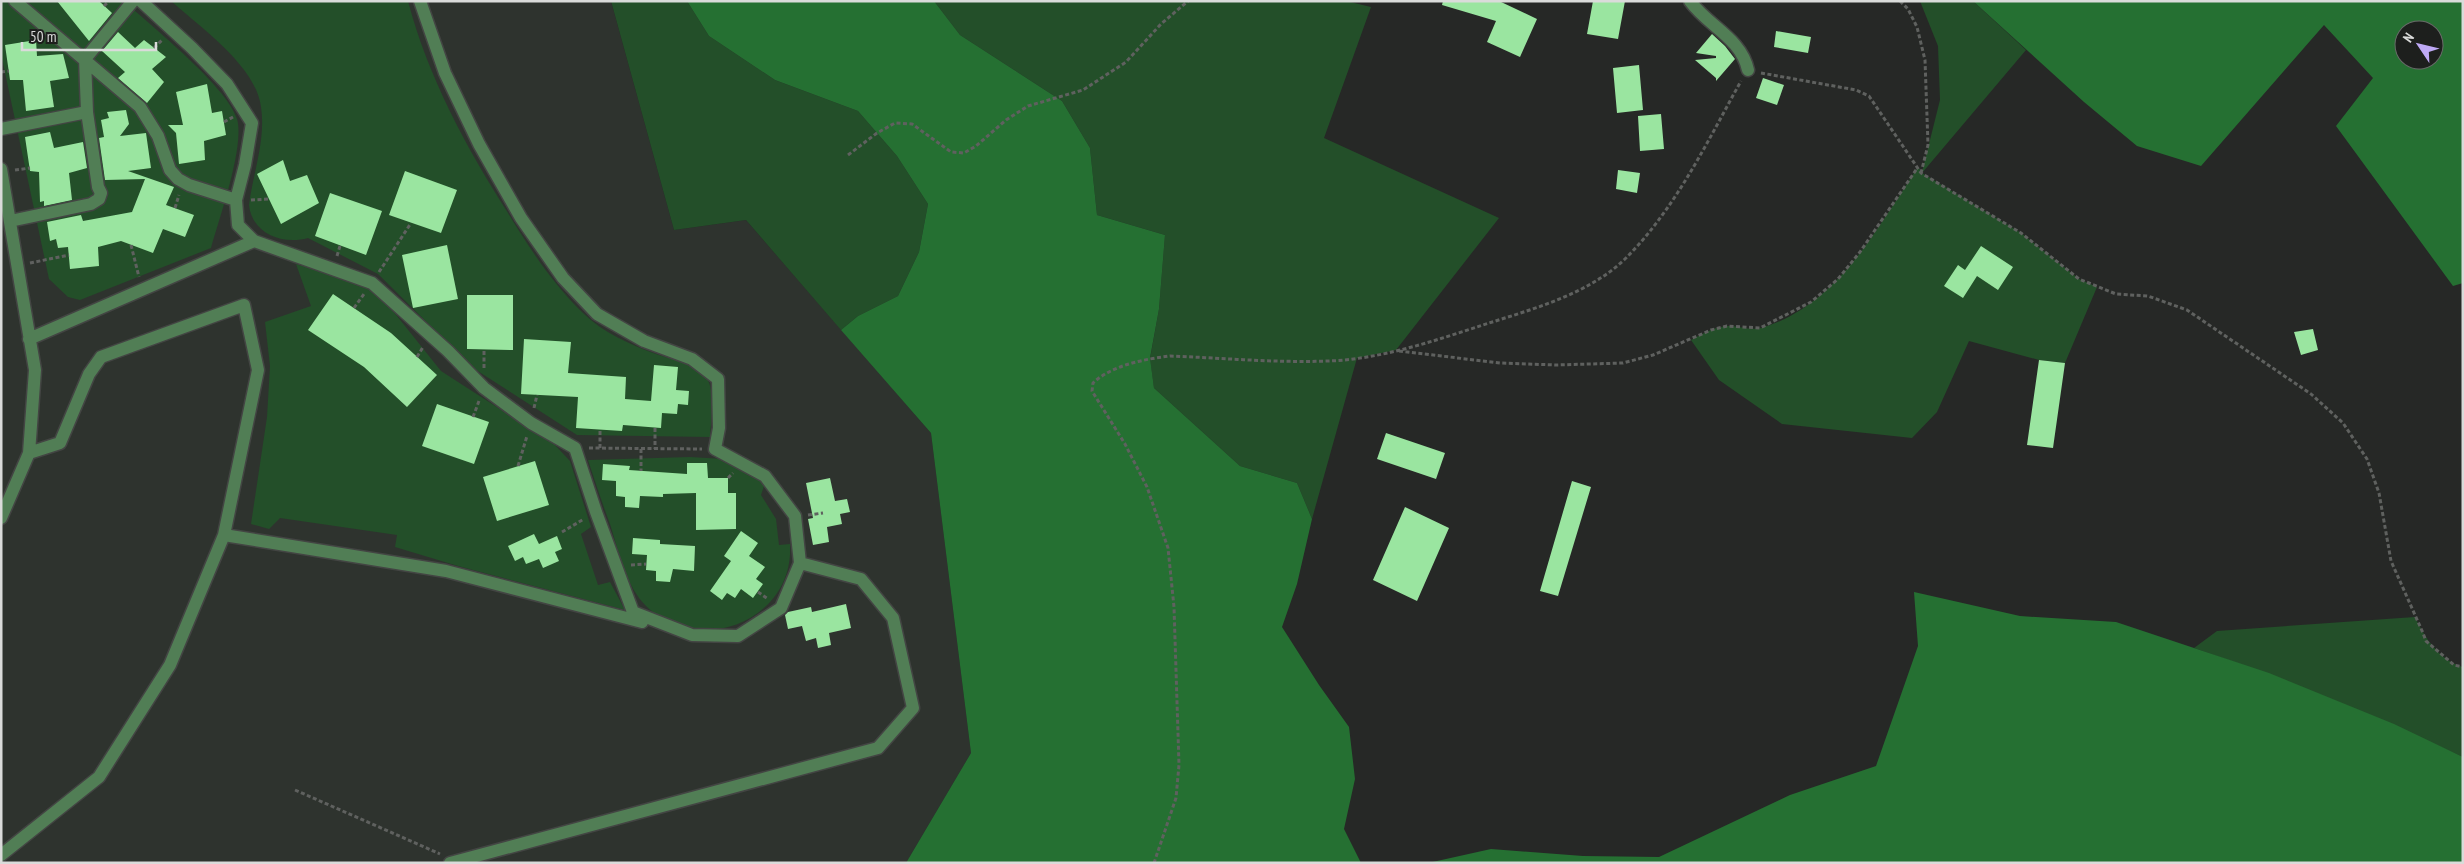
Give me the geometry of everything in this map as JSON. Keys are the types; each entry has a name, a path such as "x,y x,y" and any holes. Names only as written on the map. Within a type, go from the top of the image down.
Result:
{"street":[{"path":"15,1 140,107 158,136 170,170 178,179 189,185 236,200"},
{"path":"10,221 92,204 99,199 101,193 98,187 88,112 85,59 133,1"},
{"path":"141,1 192,48 227,84 252,123 245,165 236,200 238,225 254,240 372,283 448,351 484,388 531,423 575,448 596,512 633,612 692,635"},
{"path":"224,536 446,571 692,635 738,636 781,608 800,563 795,516 765,476 715,449 719,428 718,379 692,359 644,341 597,314 563,278 521,218 479,144 445,73 420,1"},
{"path":"1690,1 1733,43 1746,61 1748,70"},
{"path":"1,129 88,112"},
{"path":"1,169 35,370 29,453 1,518"},
{"path":"30,339 254,240"},
{"path":"1,855 99,777 170,665 224,536 258,370 244,305 101,357 89,374 60,443 29,453"},
{"path":"452,862 878,748 913,708 893,618 861,579 800,563"}],"path":[{"path":"104,6 109,1"},
{"path":"848,155 877,133 895,123 912,124 951,152 964,153 976,146 1006,120 1028,106 1083,90 1126,62 1161,24 1188,1"},
{"path":"1900,1 1908,9 1917,26 1925,60 1928,145 1921,173"},
{"path":"1154,863 1176,798 1180,764 1174,607 1168,548 1147,488 1125,444 1092,391 1093,383 1100,376 1110,371 1150,358 1170,356 1330,361 1396,350 1527,311 1571,294 1609,272 1626,257 1671,202 1748,70 1856,90 1869,96 1921,173 2021,233 2079,279 2116,294 2148,296 2187,310 2211,328 2248,349 2312,394 2343,423 2367,459 2379,493 2392,561 2426,641 2454,665 2463,667"},
{"path":"1,72 8,71"},
{"path":"1396,350 1500,363 1556,365 1623,362 1652,355 1711,330 1727,326 1760,328 1811,302 1838,280 1860,252 1918,167"},
{"path":"378,274 411,223"},
{"path":"132,245 133,259 143,289"},
{"path":"17,266 69,254"},
{"path":"518,466 531,423"},
{"path":"655,428 656,449"},
{"path":"600,430 600,448"},
{"path":"575,448 715,449"},
{"path":"641,449 641,471"},
{"path":"562,532 596,512"},
{"path":"295,790 452,862"}],"shaded area":[{"path":"1,1 611,1 674,230 746,220 931,433 971,753 906,863 1,863"}],"green space":[{"path":"1,1 124,1 187,57 219,90 237,119 239,131 230,183 211,248 80,300 68,297 49,279 1,54"},
{"path":"171,1 408,1 426,57 450,111 477,163 533,253 572,302 599,326 627,342 656,354 694,366 704,374 711,388 712,396 710,437 577,435 473,368 378,274 308,238 289,240 270,235 262,230 251,215 249,205 262,132 261,107 257,92 249,77 225,48"},
{"path":"611,1 687,1 709,36 775,80 858,111 897,156 928,204 919,252 898,296 858,316 841,330 746,220 674,230"},
{"path":"687,1 934,1 960,35 1062,101 1090,148 1097,215 1165,235 1159,309 1150,358 1154,388 1240,466 1297,483 1312,519 1297,584 1282,627 1319,685 1349,727 1355,779 1344,829 1361,863 906,863 971,753 931,433 841,330 858,316 898,296 919,252 928,204 897,156 858,111 775,80 709,36"},
{"path":"934,1 1346,1 1371,7 1324,138 1499,218 1396,350 1357,358 1312,519 1297,483 1240,466 1154,388 1150,359 1159,309 1165,235 1097,215 1090,148 1062,101 960,35"},
{"path":"1920,1 1973,1 2026,50 1922,173 2021,233 2079,279 2097,287 2065,363 2039,360 1969,341 1937,412 1912,438 1782,424 1719,380 1691,340 1708,331 1722,327 1761,328 1788,317 1812,302 1853,262 1887,215 1918,167 1922,172 1940,100 1938,46"},
{"path":"1973,1 2463,1 2463,283 2453,286 2336,126 2373,78 2324,25 2201,166 2137,146 2084,102"},
{"path":"296,264 357,282 368,288 385,301 441,371 554,444 570,461 591,527 581,534 598,585 610,582 625,610 458,566 395,547 397,535 280,518 269,529 251,524 267,417 270,366 265,322 311,306"},
{"path":"690,457 724,459 765,483 761,495 776,519 779,545 790,544 787,572 775,595 757,613 735,625 710,630 684,628 660,617 633,590 618,553 588,460"},
{"path":"1914,592 2020,616 2116,622 2269,673 2394,724 2463,757 2463,863 1428,863 1491,849 1583,856 1659,857 1790,795 1876,766 1918,646"},
{"path":"2415,617 2423,633 2440,654 2454,664 2463,667 2463,757 2330,699 2194,648 2217,631"}],"building":[{"path":"57,1 99,1 112,13 89,41"},
{"path":"1443,1 1499,1 1537,19 1520,57 1487,42 1496,21 1442,5"},
{"path":"1593,1 1625,1 1618,39 1587,34"},
{"path":"1776,31 1811,37 1808,53 1774,47"},
{"path":"118,32 135,48 144,40 166,57 152,69 164,82 147,103 118,78 125,72 102,51"},
{"path":"1712,34 1735,59 1716,81 1716,78 1695,60 1716,58 1716,56 1696,53"},
{"path":"36,40 37,56 63,54 69,78 50,81 54,107 26,111 23,80 10,80 5,45"},
{"path":"1639,65 1643,110 1617,113 1613,68"},
{"path":"1763,78 1784,85 1777,105 1756,98"},
{"path":"207,84 212,113 222,111 226,135 204,141 205,160 179,164 176,133 168,125 183,125 176,92"},
{"path":"126,110 129,124 120,136 146,133 151,168 128,171 174,187 166,205 194,215 185,237 163,229 153,253 121,241 98,247 99,266 70,269 68,247 58,248 56,239 50,241 47,222 81,215 83,221 132,212 145,179 105,180 99,138 104,137 101,120 109,118 107,112"},
{"path":"1661,114 1664,149 1640,151 1638,116"},
{"path":"50,132 54,148 83,142 87,168 69,173 72,200 44,206 44,201 40,202 39,172 30,171 25,137"},
{"path":"283,160 290,181 307,175 319,203 281,224 257,174"},
{"path":"1618,170 1640,173 1637,193 1616,189"},
{"path":"405,171 457,190 441,233 389,215"},
{"path":"330,193 382,211 366,255 315,236"},
{"path":"447,245 458,299 413,308 402,255"},
{"path":"1981,246 2013,267 1998,290 1977,276 1963,298 1944,286 1958,265 1965,270"},
{"path":"333,294 391,333 437,375 407,407 364,367 308,330"},
{"path":"467,295 513,295 513,350 467,349"},
{"path":"2313,329 2318,350 2301,355 2294,332"},
{"path":"524,339 571,342 568,373 626,377 625,399 651,401 654,365 678,367 676,390 689,391 688,405 678,404 677,414 662,413 661,428 623,425 622,431 576,428 578,397 521,394"},
{"path":"2039,360 2065,363 2053,448 2027,445"},
{"path":"437,404 489,422 474,464 422,446"},
{"path":"1386,433 1445,453 1436,479 1377,459"},
{"path":"535,461 549,505 497,521 483,477"},
{"path":"687,463 707,463 708,478 728,478 728,493 736,493 736,529 696,530 696,493 663,494 663,497 640,496 639,508 625,507 625,497 616,496 616,481 602,480 603,464 630,466 629,470 687,474"},
{"path":"830,478 835,501 847,499 850,512 840,514 842,524 827,527 829,542 813,545 808,519 813,518 806,483"},
{"path":"1572,481 1591,487 1558,596 1540,591"},
{"path":"1405,507 1449,528 1417,601 1373,580"},
{"path":"741,531 758,543 749,556 765,567 756,579 763,584 753,598 741,589 735,598 727,593 722,600 710,591 731,561 724,556"},
{"path":"534,534 539,544 557,536 562,549 555,552 559,561 543,568 539,559 526,564 523,557 515,561 508,546"},
{"path":"633,538 660,540 660,544 695,546 694,571 673,569 670,582 656,581 656,571 646,570 647,555 632,554"},
{"path":"846,604 851,628 829,633 831,645 818,648 816,638 806,641 802,626 788,629 785,615 788,612 811,607 812,612"}]}
